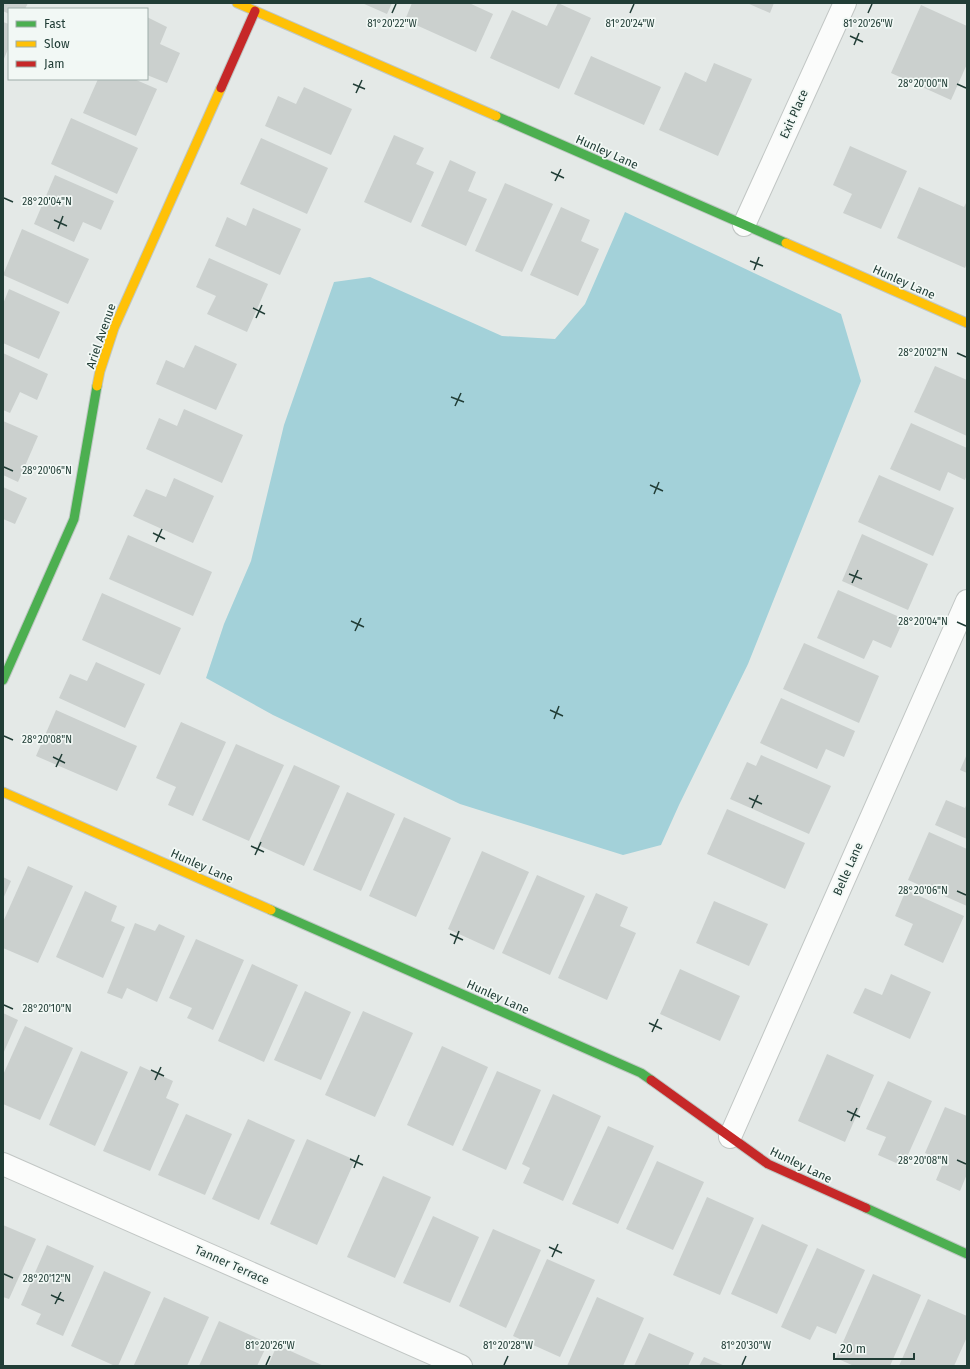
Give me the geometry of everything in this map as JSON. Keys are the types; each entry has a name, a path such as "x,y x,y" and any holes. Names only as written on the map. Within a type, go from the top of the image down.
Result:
{"street":[{"name":"Hunley Lane","path":"237,3 967,323"},
{"name":"Exit Place","path":"744,225 845,3"},
{"name":"Ariel Avenue","path":"3,680 74,520 100,371 114,328 255,11"},
{"name":"Belle Lane","path":"730,1137 967,601"},
{"name":"Hunley Lane","path":"3,792 641,1073 768,1164 967,1254"},
{"name":"Tanner Terrace","path":"3,1164 461,1366"}],"water":[{"path":"625,212 841,314 861,381 748,664 661,845 623,855 460,804 273,715 206,678 224,624 251,561 284,425 334,282 370,277 502,336 555,339 585,304"}],"building":[{"path":"3,3 28,3 26,8 8,8 8,14 3,11"},
{"path":"362,3 392,3 387,14"},
{"path":"412,3 469,3 493,14 476,52 405,20"},
{"path":"558,3 591,18 559,89 490,58 512,10 547,26"},
{"path":"747,3 774,3 770,13"},
{"path":"921,5 967,26 967,64 951,100 891,73"},
{"path":"148,18 167,27 160,44 180,53 167,83 148,75"},
{"path":"3,22 8,24 8,49 3,61"},
{"path":"591,56 661,87 644,125 574,94"},
{"path":"714,63 752,79 718,156 659,130 685,72 706,82"},
{"path":"98,80 136,80 157,89 136,136 83,113"},
{"path":"304,87 352,109 331,155 265,126 278,96 296,104"},
{"path":"71,118 138,148 117,194 51,164"},
{"path":"394,135 424,148 416,164 434,172 411,223 364,202"},
{"path":"261,138 328,168 307,214 240,184"},
{"path":"850,146 907,171 881,229 843,213 852,194 833,185"},
{"path":"450,160 476,172 468,191 487,199 466,246 421,226"},
{"path":"55,175 114,201 101,230 83,222 74,242 34,224"},
{"path":"505,183 553,204 522,272 475,251"},
{"path":"919,187 964,207 967,201 967,263 965,268 897,238"},
{"path":"561,207 590,220 581,241 599,249 578,296 530,275"},
{"path":"253,208 301,229 280,275 215,246 227,217 246,226"},
{"path":"22,229 89,259 68,304 3,275"},
{"path":"209,258 268,284 247,332 207,314 216,296 196,287"},
{"path":"9,289 60,312 39,359 3,343 3,304"},
{"path":"195,345 237,364 216,410 156,384 166,360 184,368"},
{"path":"3,353 48,374 37,400 20,392 10,413 3,410"},
{"path":"935,366 967,380 967,436 914,412"},
{"path":"184,409 243,435 222,483 146,449 159,418 177,426"},
{"path":"3,421 38,436 18,482 3,475"},
{"path":"911,423 967,448 967,474 965,480 948,472 940,491 890,469"},
{"path":"879,475 954,508 933,556 858,522"},
{"path":"174,478 214,496 193,543 133,516 146,489 166,497"},
{"path":"3,487 27,498 15,524 3,519"},
{"path":"862,534 928,564 908,610 842,581"},
{"path":"128,535 212,572 193,616 109,579"},
{"path":"838,590 904,619 891,648 873,640 864,659 817,638"},
{"path":"102,593 181,628 160,675 82,640"},
{"path":"804,643 879,676 859,723 783,689"},
{"path":"96,662 145,684 125,728 59,698 70,674 87,681"},
{"path":"781,698 855,731 844,757 826,749 817,769 760,743"},
{"path":"56,710 137,746 117,791 36,756"},
{"path":"181,722 226,742 193,816 168,805 176,787 156,778"},
{"path":"236,744 284,765 249,841 202,820"},
{"path":"967,754 967,773 960,770"},
{"path":"761,755 831,786 809,834 730,799 747,762 756,766"},
{"path":"294,765 340,786 304,866 258,845"},
{"path":"347,792 395,814 361,891 313,870"},
{"path":"946,800 965,808 967,803 967,839 935,825"},
{"path":"727,809 805,843 785,889 707,854"},
{"path":"404,817 451,838 416,917 369,896"},
{"path":"929,832 967,849 967,906 908,880"},
{"path":"482,851 529,872 494,950 448,929"},
{"path":"28,866 73,886 38,963 3,948 3,922"},
{"path":"537,875 585,896 550,975 502,953"},
{"path":"3,877 11,881 3,899"},
{"path":"906,890 964,916 943,963 904,945 913,924 895,916"},
{"path":"85,891 117,906 111,921 125,927 103,978 56,957"},
{"path":"596,893 628,907 620,926 636,933 607,1000 558,978"},
{"path":"714,901 768,924 749,966 696,943"},
{"path":"135,923 155,931 159,924 185,936 157,1002 127,988 122,999 107,993"},
{"path":"196,939 244,960 213,1030 187,1018 192,1008 169,998"},
{"path":"252,964 298,985 264,1062 218,1041"},
{"path":"680,969 740,996 720,1041 660,1014"},
{"path":"891,974 931,992 910,1039 853,1013 865,988 882,995"},
{"path":"305,991 351,1012 321,1080 274,1060"},
{"path":"363,1011 413,1033 375,1117 325,1095"},
{"path":"3,1013 18,1020 3,1054"},
{"path":"25,1026 73,1048 40,1120 3,1104 3,1075"},
{"path":"442,1046 488,1067 453,1146 407,1125"},
{"path":"81,1051 128,1072 95,1146 49,1125"},
{"path":"827,1054 874,1075 845,1142 798,1121"},
{"path":"140,1066 173,1081 166,1098 179,1104 150,1171 103,1151"},
{"path":"497,1071 541,1090 506,1170 462,1150"},
{"path":"888,1081 932,1101 903,1166 878,1155 886,1137 866,1129"},
{"path":"553,1094 601,1116 563,1201 523,1183 530,1168 522,1164"},
{"path":"945,1107 967,1116 967,1174 960,1191 936,1180 944,1161 925,1153"},
{"path":"186,1114 232,1134 205,1195 158,1175"},
{"path":"248,1119 295,1140 259,1220 212,1199"},
{"path":"608,1126 654,1146 618,1224 572,1204"},
{"path":"307,1139 355,1160 317,1245 270,1224"},
{"path":"657,1161 704,1182 673,1250 626,1229"},
{"path":"383,1176 431,1197 395,1278 347,1257"},
{"path":"707,1197 754,1218 720,1295 673,1275"},
{"path":"433,1216 479,1237 450,1303 403,1283"},
{"path":"762,1224 808,1245 777,1314 731,1294"},
{"path":"3,1225 36,1239 9,1299 3,1297"},
{"path":"493,1229 541,1250 506,1328 459,1306"},
{"path":"47,1245 94,1266 63,1336 36,1324 41,1314 21,1305"},
{"path":"817,1248 865,1270 836,1334 817,1326 810,1340 781,1327"},
{"path":"547,1259 595,1280 560,1357 513,1336"},
{"path":"104,1271 151,1292 118,1366 71,1346"},
{"path":"873,1274 921,1295 890,1366 854,1366 836,1358"},
{"path":"164,1297 209,1317 187,1366 135,1366 134,1365"},
{"path":"597,1297 644,1318 623,1366 567,1366"},
{"path":"928,1299 967,1316 967,1337 954,1366 899,1366"},
{"path":"219,1321 268,1343 257,1366 199,1366"},
{"path":"649,1333 694,1353 688,1366 634,1366"},
{"path":"277,1345 324,1366 268,1366"},
{"path":"704,1357 725,1366 699,1366"}],"traffic: fast":[{"path":"496,116 786,243"},
{"path":"3,680 74,519 97,386"},
{"path":"271,910 641,1073 651,1080"},
{"path":"866,1208 967,1254"}],"traffic: slow":[{"path":"237,3 496,116"},
{"path":"97,386 100,371 114,328 221,88"},
{"path":"786,243 967,323"},
{"path":"3,792 271,910"}],"traffic: jam":[{"path":"221,88 255,11"},
{"path":"651,1080 768,1164 866,1208"}]}
